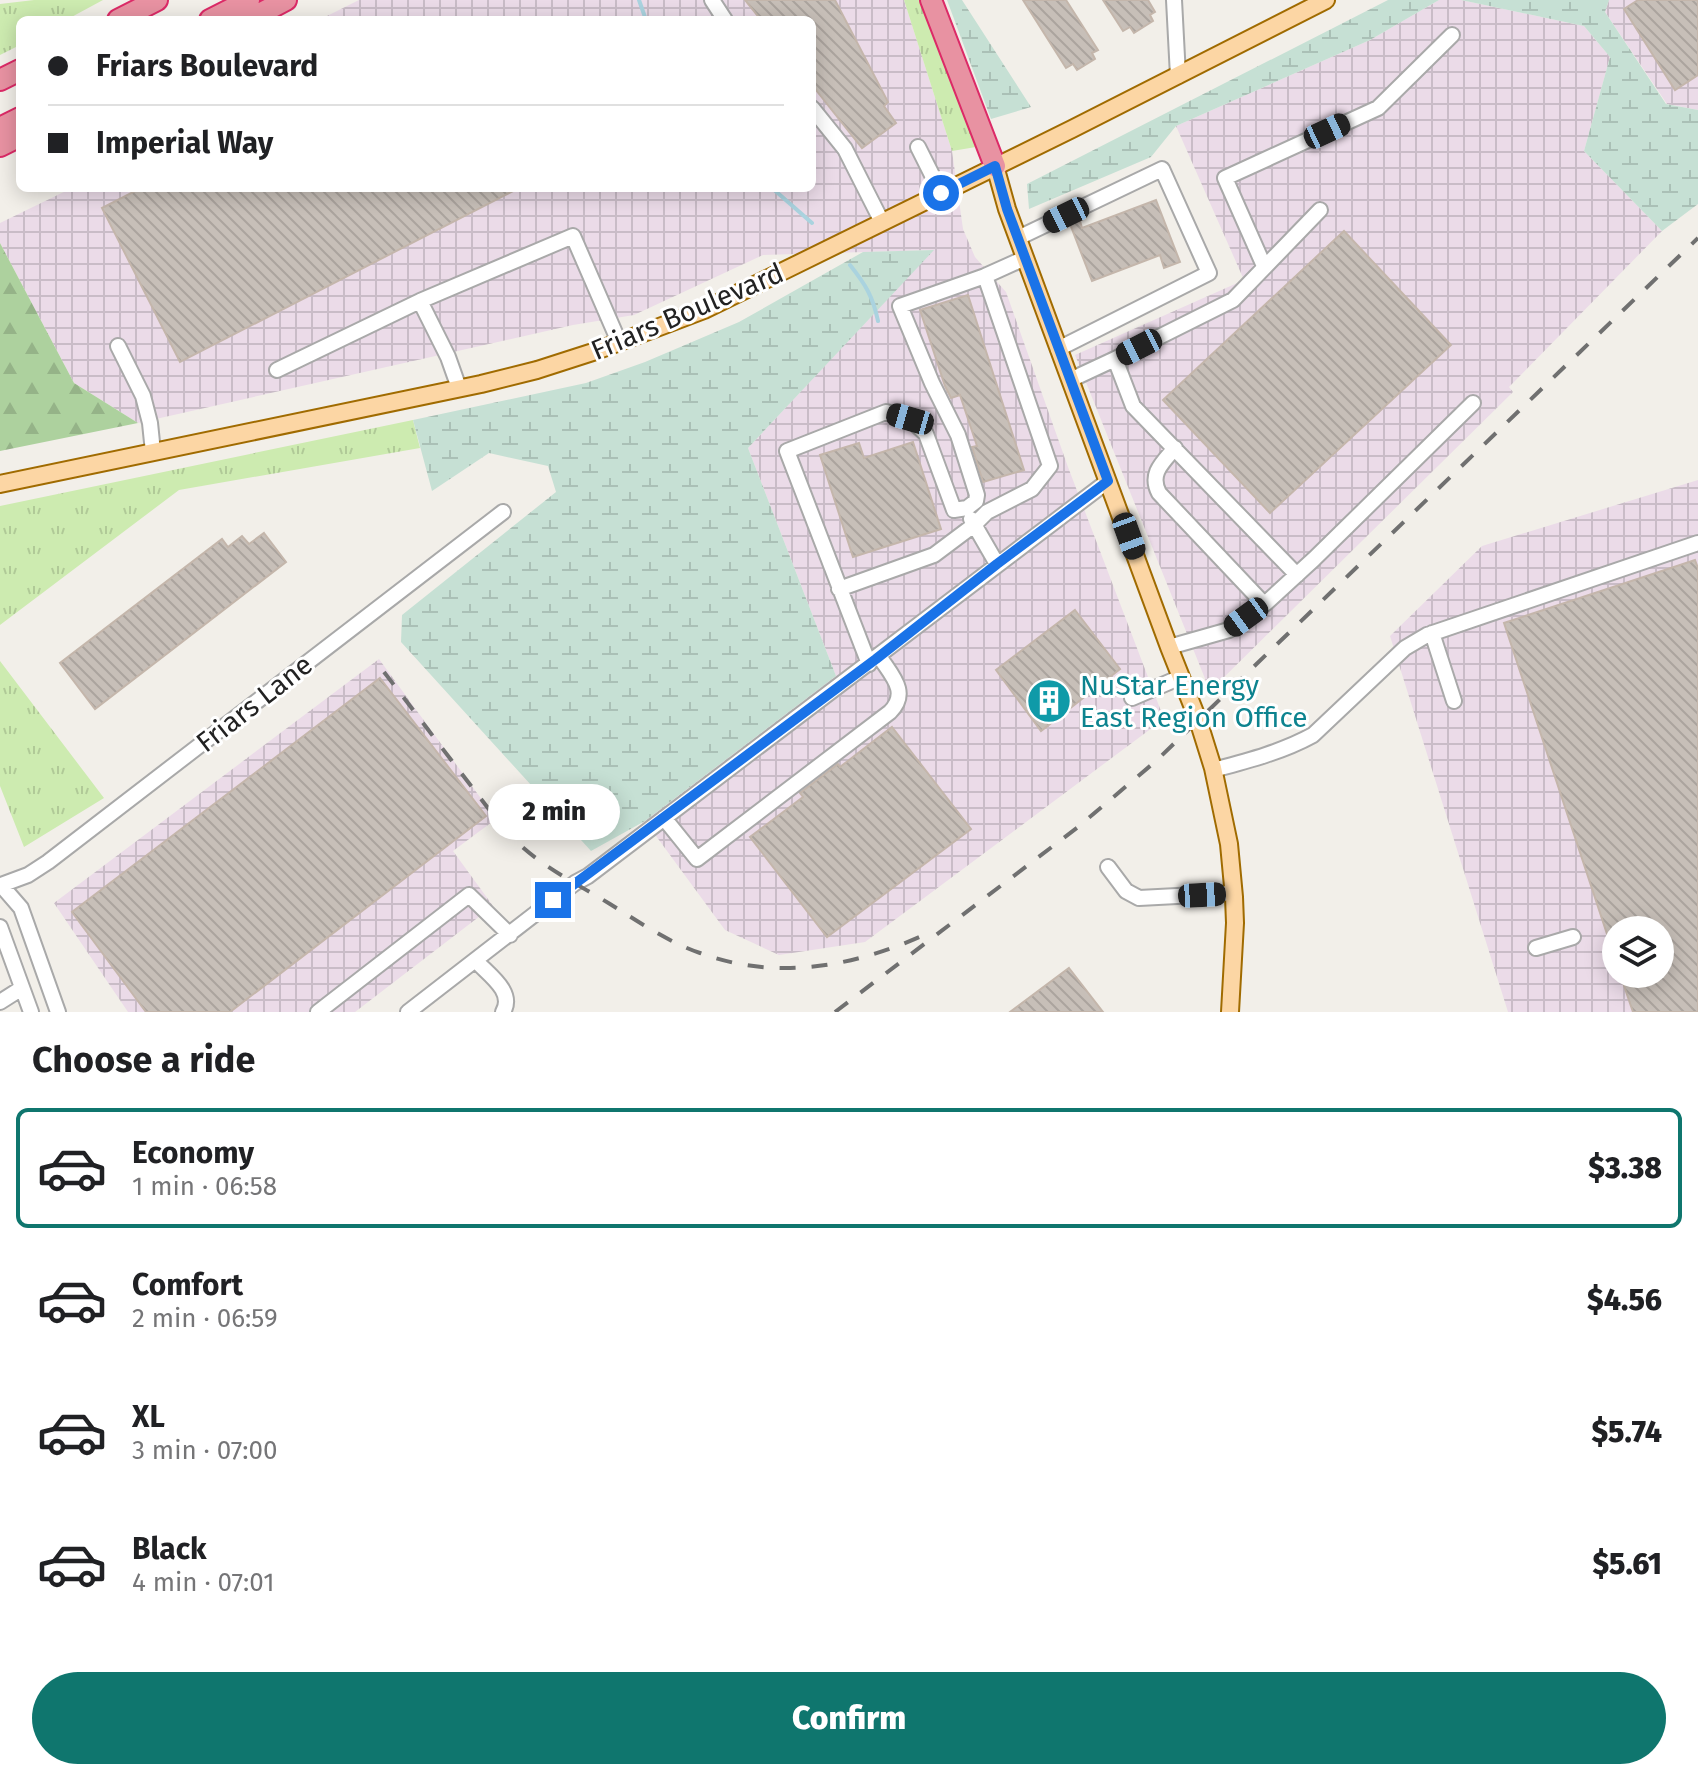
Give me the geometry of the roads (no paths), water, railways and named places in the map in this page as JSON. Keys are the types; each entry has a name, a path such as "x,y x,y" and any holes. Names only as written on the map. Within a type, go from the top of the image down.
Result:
{"highway":[{"path":"126,16 157,0"},
{"path":"218,16 249,0"},
{"path":"256,16 286,0"},
{"path":"931,0 995,166"}],"main road":[{"name":"Friars Boulevard","path":"0,484 459,388 537,370 619,342 704,310 1326,0"},
{"path":"995,166 1007,209 1198,720 1213,770 1229,844 1234,893 1230,1012"}],"street":[{"path":"1174,0 1178,76"},
{"path":"1264,266 1225,178 1378,108 1452,35"},
{"path":"816,113 845,149 882,222"},
{"path":"918,147 941,193"},
{"path":"1018,238 1162,169 1209,273 1058,349"},
{"path":"1070,380 1233,300 1320,210"},
{"path":"277,370 420,301 573,236 619,342"},
{"path":"664,818 697,859 897,704 899,690 874,660 839,589 787,451 886,412 910,419 926,434 954,510 967,508 976,501 977,495 958,435 900,306 985,276 1025,258"},
{"path":"839,589 934,555 987,512 1032,489 1050,466 985,276"},
{"path":"420,301 448,357 459,388"},
{"path":"118,346 143,396 153,452"},
{"path":"1115,359 1133,406 1297,575"},
{"path":"1169,647 1229,630 1264,604 1473,403"},
{"path":"1175,448 1155,474 1154,484 1159,493 1264,604"},
{"path":"408,1012 1108,481"},
{"path":"967,508 997,564"},
{"name":"Friars Lane","path":"0,885 28,875 48,862 503,512"},
{"path":"1213,770 1272,753 1313,735 1405,648 1432,633 1698,543"},
{"path":"1432,633 1454,701"},
{"path":"1132,698 1181,677"},
{"path":"1108,867 1126,891 1139,898 1234,893"},
{"path":"0,885 21,908 58,1012"},
{"path":"318,1012 469,895 510,935"},
{"path":"0,927 31,1012"},
{"path":"1536,948 1573,937"},
{"path":"476,961 507,995 508,1004 503,1012"},
{"path":"0,1002 22,988"}],"waterway":[{"path":"639,0 645,16"},
{"path":"777,192 812,223"},
{"path":"850,265 868,292 878,321"}],"railway":[{"path":"835,1012 1078,827 1156,761 1698,238"},
{"path":"384,672 519,844 563,876 677,943 729,962 786,968 842,962 924,935"}],"place":[{"name":"NuStar Energy East Region Office","path":"1049,701"}]}
